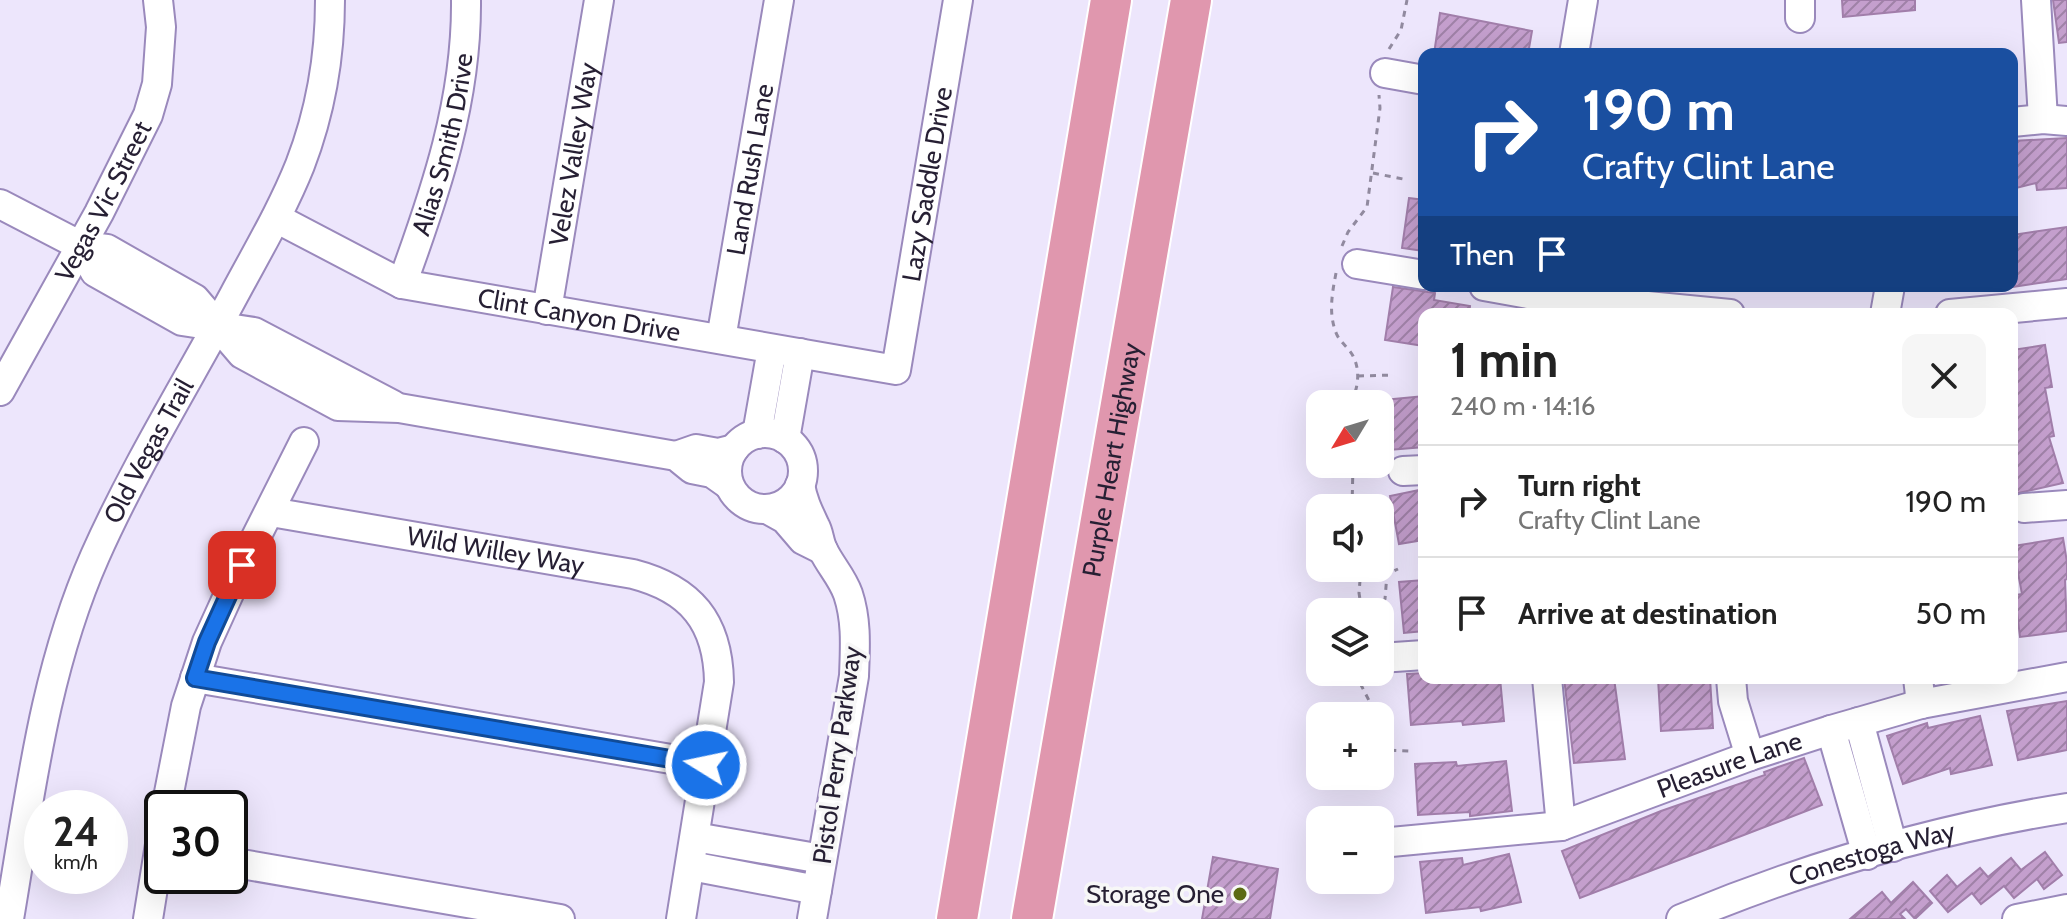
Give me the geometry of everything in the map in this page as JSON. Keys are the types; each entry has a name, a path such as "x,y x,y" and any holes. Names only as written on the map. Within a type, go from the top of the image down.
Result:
{"highway":[{"path":"957,919 1111,0"},
{"name":"Purple Heart Highway","path":"1032,919 1191,0"}],"street":[{"name":"Vegas Vic Street","path":"0,391 81,246 148,115 157,84 160,57 158,0"},
{"name":"Old Vegas Trail","path":"9,919 44,712 66,633 96,556 149,450 276,218 300,165 326,71 330,0"},
{"name":"Alias Smith Drive","path":"402,284 435,193 451,136 461,80 466,0"},
{"name":"Velez Valley Way","path":"547,310 599,0"},
{"name":"Land Rush Lane","path":"721,339 779,0"},
{"name":"Lazy Saddle Drive","path":"896,370 958,0"},
{"path":"1575,48 1583,0"},
{"path":"2018,122 2055,120 2036,0"},
{"path":"1384,70 1418,79"},
{"path":"0,204 81,246 107,249 195,299 242,354 326,384 338,406 399,408 676,456 696,449 718,453 772,434 785,439 798,453 801,462 800,485 785,503 767,509 748,505 712,473 692,469 676,456"},
{"name":"Clint Canyon Drive","path":"276,218 402,284 896,370"},
{"path":"1355,262 1418,274"},
{"path":"1509,292 1534,298 1653,308"},
{"path":"2014,308 2067,303"},
{"path":"729,485 727,465 745,442 772,349"},
{"path":"785,439 800,353"},
{"path":"169,790 176,747 195,678 221,609 304,442"},
{"name":"Pistol Perry Parkway","path":"800,485 804,507 817,528 823,550 838,571 848,593 855,639 854,676 812,919"},
{"path":"2024,508 2067,505"},
{"name":"Pistol Perry Parkway","path":"767,509 785,519 803,540 823,550"},
{"name":"Wild Willey Way","path":"271,512 633,574 657,580 677,591 705,620 719,660 719,682 706,765"},
{"path":"1394,657 1418,655"},
{"name":"Pleasure Lane","path":"2018,682 2067,677"},
{"path":"195,678 706,765 681,919"},
{"path":"1548,684 1561,826"},
{"path":"1732,684 1733,701 1750,756"},
{"name":"Pleasure Lane","path":"1394,842 1561,826 1750,756 1859,722 1919,691 1993,684"},
{"path":"1859,722 1859,778"},
{"path":"1831,730 1859,778 1880,851"},
{"name":"Conestoga Way","path":"1681,919 1748,893 1880,851 1988,823 2067,808"},
{"path":"695,837 822,859"},
{"path":"248,865 560,919"},
{"path":"691,866 817,890"},
{"path":"148,919 152,894"},
{"path":"2017,919 2067,909"}],"path":[{"path":"1356,390 1353,357 1337,336 1330,305 1355,262 1348,232 1367,207 1384,70 1401,30 1407,0"},
{"path":"1372,173 1408,180"},
{"path":"1357,376 1394,375"},
{"path":"1385,598 1387,574 1398,569"},
{"path":"1394,750 1411,751"}],"building":[{"path":"1842,0 1915,0 1915,10 1843,17"},
{"path":"2053,0 2067,0 2067,42 2059,43"},
{"path":"1440,13 1532,31 1529,48 1435,48"},
{"path":"2067,138 2067,188 2037,190 2036,183 2018,188 2018,141"},
{"path":"1409,198 1418,199 1418,250 1402,248"},
{"path":"2067,227 2067,279 2018,286 2018,234"},
{"path":"1393,287 1435,293 1434,300 1470,306 1418,308 1418,345 1385,340"},
{"path":"2045,345 2052,387 2045,388 2054,436 2049,437 2063,483 2018,493 2018,349"},
{"path":"1418,397 1418,448 1394,450 1394,399"},
{"path":"1418,490 1418,541 1399,544 1394,495"},
{"path":"2063,538 2067,562 2067,631 2020,637 2018,595 2022,594 2018,545"},
{"path":"1418,580 1418,632 1404,633 1399,582"},
{"path":"1418,673 1418,684 1501,684 1504,721 1411,725 1407,674"},
{"path":"1565,684 1615,684 1625,759 1574,763"},
{"path":"1658,684 1710,684 1713,728 1661,731"},
{"path":"2067,701 2067,750 2018,760 2007,711"},
{"path":"1980,716 1992,765 1951,774 1950,768 1903,784 1887,736 1927,723 1928,728"},
{"path":"1804,758 1822,805 1580,898 1562,851"},
{"path":"1506,761 1512,811 1470,816 1470,812 1418,815 1415,764 1456,762 1457,766"},
{"path":"2045,852 2062,875 2044,889 2037,879 2014,898 2004,886 1981,904 1972,893 1948,912 1930,891 1947,875 1957,887 1980,868 1988,877 2011,858 2021,870"},
{"path":"1509,854 1521,902 1481,911 1480,907 1426,913 1420,862 1462,858 1463,865"},
{"name":"Storage One","path":"1213,857 1278,869 1270,919 1202,919"},
{"path":"1913,882 1932,903 1915,919 1906,909 1900,914 1905,919 1850,919 1882,892 1891,903"}],"place":[{"name":"Storage One","path":"1240,894"}],"route":[{"path":"242,565 207,642 195,678 706,765"}]}
